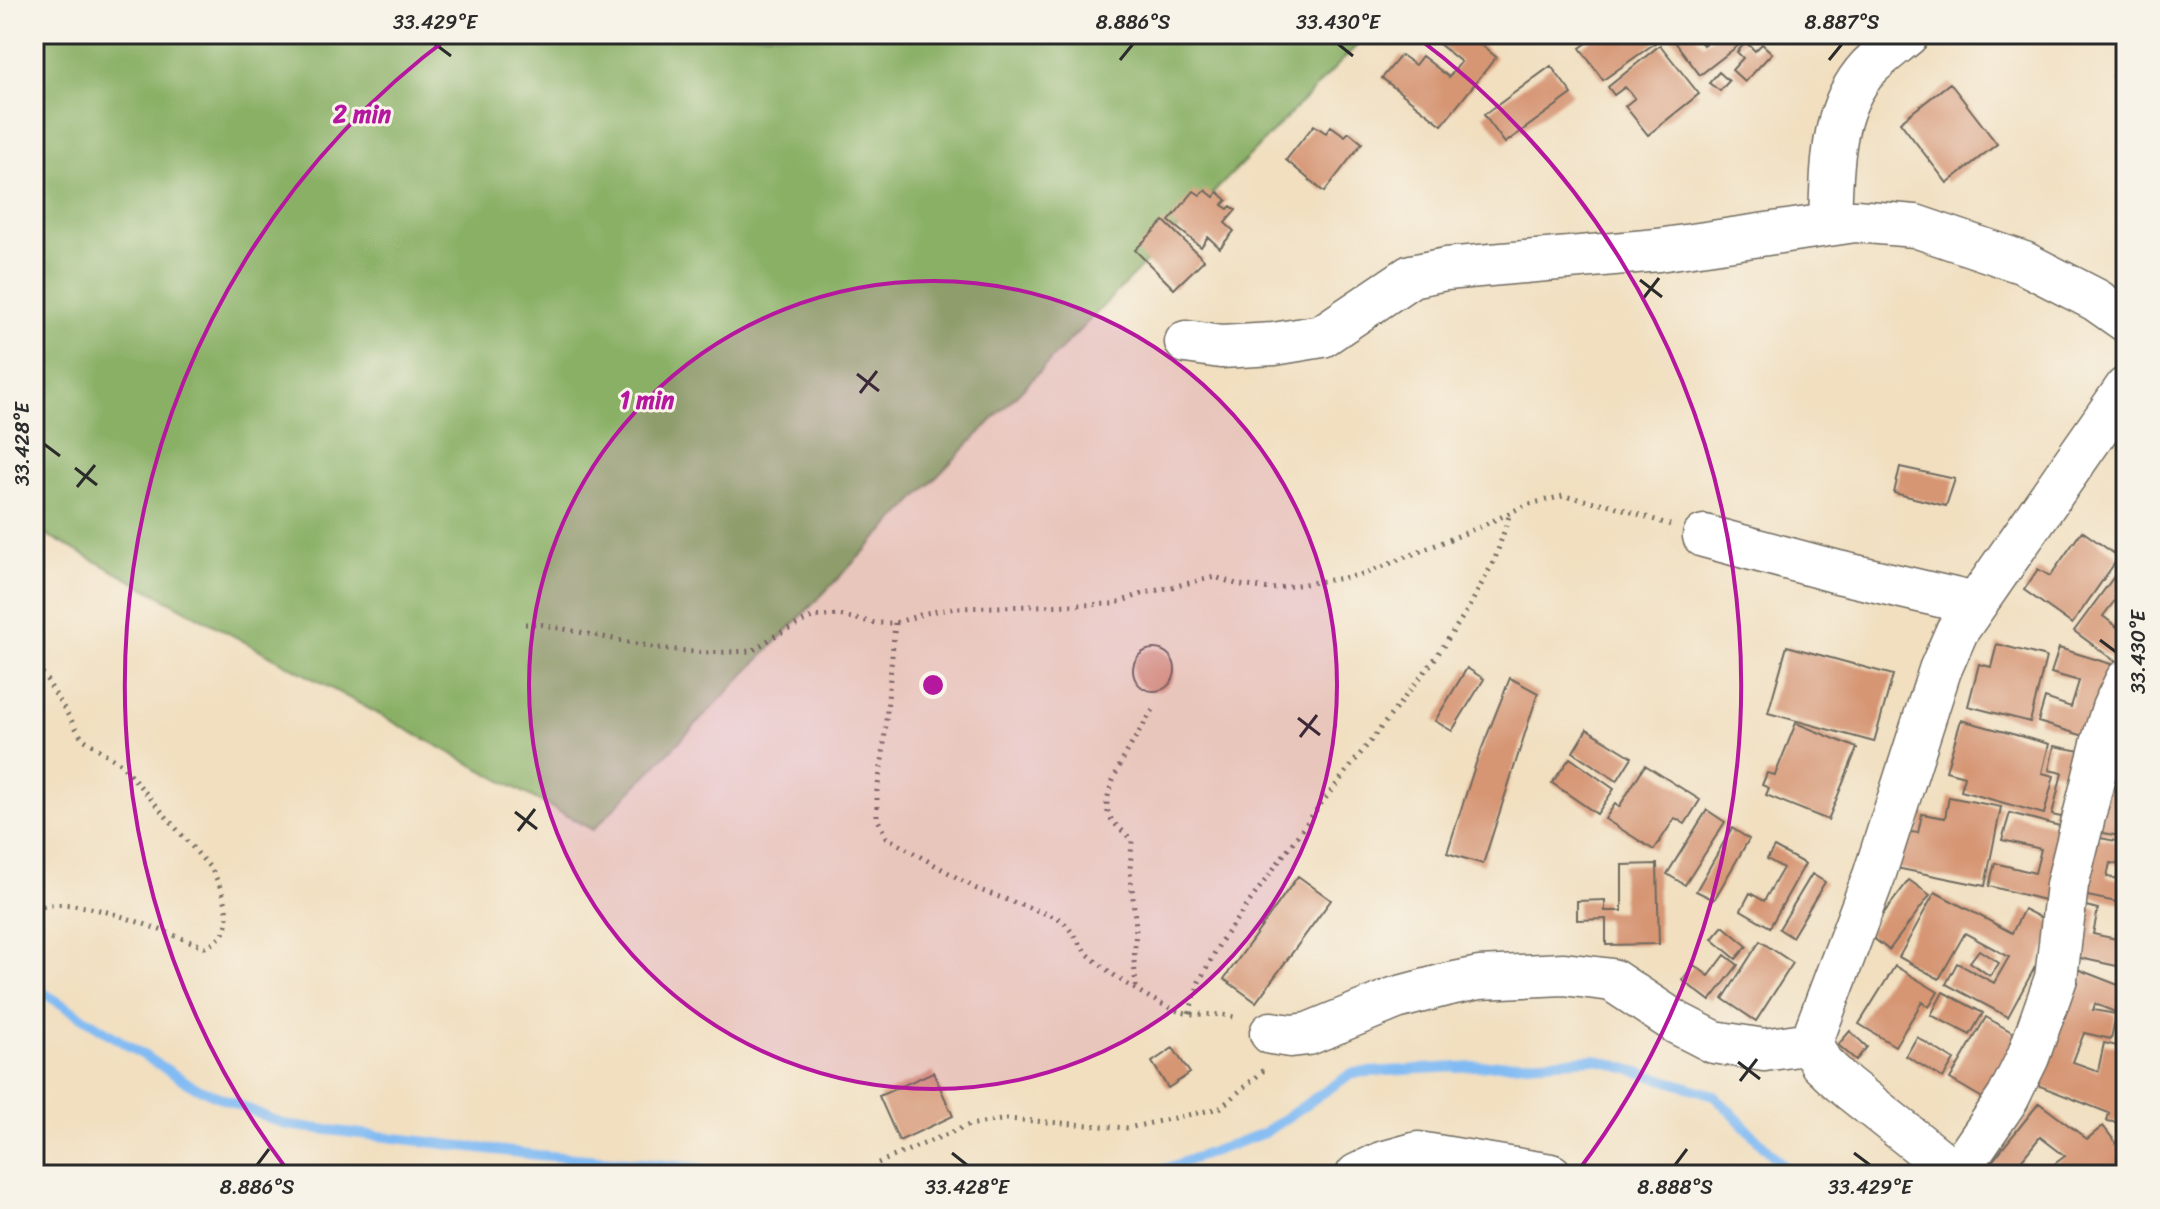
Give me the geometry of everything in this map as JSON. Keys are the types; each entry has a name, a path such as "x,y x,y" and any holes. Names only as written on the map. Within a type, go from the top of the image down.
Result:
{"street":[{"path":"1830,223 1833,156 1838,127 1849,97 1868,68 1908,34"},
{"path":"1186,342 1221,347 1274,344 1322,336 1411,276 1446,269 1658,250 1830,223 1875,221 1915,226 2024,263 2096,300 2126,321"},
{"path":"2126,388 1957,631 1940,670 1874,876 1811,1043 1821,1063 1841,1082 1957,1174 2028,1057 2056,978 2067,885 2102,744 2113,708 2126,681"},
{"path":"1704,536 1975,604"},
{"path":"1287,1034 1321,1029 1396,998 1445,985 1479,978 1564,974 1612,980 1677,1023 1714,1042 1764,1050 1811,1043"},
{"path":"1357,1175 1382,1163 1418,1153 1538,1173"}],"path":[{"path":"525,624 539,624 658,648 720,653 752,651 812,617 838,615 875,623 895,623 956,608 1113,604 1145,593 1215,577 1239,585 1272,589 1314,584 1362,575 1526,505 1563,496 1611,505 1704,536"},
{"path":"1189,1013 1199,982 1221,941 1317,809 1434,660 1468,609 1495,559 1511,512"},
{"path":"878,1163 969,1125 1007,1119 1128,1128 1220,1108 1287,1034 1221,1013 1189,1013 1162,1004 1089,956 1066,923 1058,918 977,889 886,837 877,818 877,791 895,623"},
{"path":"34,659 82,738 121,764 212,870 227,909 226,929 218,942 205,947 115,915 73,904 53,903 34,910"},
{"path":"1137,988 1134,961 1136,927 1130,870 1132,841 1113,821 1107,811 1107,802 1113,778 1154,708"}],"green space":[{"path":"34,34 1368,34 593,830 34,528"}],"building":[{"path":"1435,34 1468,34 1496,57 1442,125 1382,78 1401,55 1415,65 1422,56 1449,77 1461,62 1432,38"},
{"path":"1599,34 1649,34 1655,43 1603,80 1580,48"},
{"path":"1669,34 1694,34 1703,45 1717,34 1753,34 1700,75"},
{"path":"1746,42 1755,51 1762,44 1772,53 1745,82 1732,70 1743,58 1737,52"},
{"path":"1660,45 1699,94 1648,135 1625,106 1635,98 1625,87 1614,95 1608,87"},
{"path":"1551,66 1572,94 1505,143 1484,115"},
{"path":"1719,72 1729,81 1720,91 1709,83"},
{"path":"2126,76 2126,93 2118,81"},
{"path":"1950,83 1997,144 1947,183 1900,122"},
{"path":"1314,125 1326,133 1331,126 1345,136 1349,132 1362,143 1324,192 1286,160"},
{"path":"1205,190 1214,197 1218,192 1227,200 1222,205 1236,210 1225,223 1234,231 1220,248 1208,237 1201,247 1169,221 1194,191 1200,195"},
{"path":"1164,221 1204,260 1174,289 1135,250"},
{"path":"1900,467 1955,479 1946,506 1894,493"},
{"path":"2082,531 2119,557 2072,624 2024,590 2038,569 2050,576"},
{"path":"2116,574 2126,582 2126,592 2123,590 2103,616 2117,627 2126,615 2126,655 2119,664 2074,631"},
{"path":"1997,644 2046,657 2030,722 1968,706 1979,664 1991,667"},
{"path":"1787,646 1893,675 1874,742 1768,713"},
{"path":"2059,648 2117,666 2094,739 2038,722 2045,698 2071,707 2079,681 2051,673"},
{"path":"1154,649 1169,655 1175,670 1169,685 1154,691 1139,685 1133,670 1139,655"},
{"path":"1467,668 1484,679 1452,731 1435,721"},
{"path":"1510,678 1538,693 1483,864 1447,853 1476,763"},
{"path":"2126,701 2126,774 2109,770"},
{"path":"1961,720 2049,744 2042,773 2054,776 2044,814 1961,791 1964,776 1946,771"},
{"path":"1796,723 1857,748 1828,820 1766,795 1769,788 1762,785 1767,773 1775,775"},
{"path":"1587,729 1632,757 1617,781 1573,752"},
{"path":"2054,746 2085,752 2070,819 2052,815 2062,773 2049,770"},
{"path":"1570,758 1614,789 1597,814 1552,783"},
{"path":"1645,765 1700,800 1685,824 1675,818 1654,850 1605,819 1615,804 1619,807"},
{"path":"2108,778 2126,781 2126,837 2097,832"},
{"path":"1949,797 2001,807 1985,886 1896,868 1903,831 1918,833 1922,814 1945,818"},
{"path":"1707,810 1725,822 1685,885 1667,874"},
{"path":"2010,813 2075,830 2056,903 1989,886 1995,863 2035,873 2041,849 2002,840"},
{"path":"1732,828 1749,839 1714,900 1696,891"},
{"path":"2085,835 2126,843 2126,866 2110,863 2107,877 2126,880 2126,904 2073,893"},
{"path":"1774,847 1805,864 1770,927 1741,910 1750,893 1764,901 1783,868 1767,859"},
{"path":"1657,864 1659,944 1606,945 1606,919 1577,920 1577,901 1605,900 1605,911 1622,911 1622,865"},
{"path":"1812,874 1825,882 1792,937 1779,929"},
{"path":"1298,876 1331,900 1256,1002 1224,979"},
{"path":"1909,880 1930,895 1889,950 1868,934"},
{"path":"1935,892 2012,933 2024,909 2057,926 2008,1017 1946,984 1957,963 1994,983 2009,957 1965,933 1939,979 1899,957"},
{"path":"2078,904 2098,909 2093,934 2126,941 2126,968 2066,955"},
{"path":"1723,926 1747,946 1736,959 1712,939"},
{"path":"1760,941 1793,963 1756,1021 1723,999"},
{"path":"1979,950 1999,963 1990,976 1970,962"},
{"path":"1725,955 1738,965 1710,1001 1682,980 1694,965 1709,976"},
{"path":"1895,966 1938,992 1929,1007 1922,1002 1895,1046 1859,1024"},
{"path":"2072,967 2126,988 2123,1015 2095,1004 2093,1010 2116,1014 2111,1039 2084,1033 2073,1062 2098,1071 2104,1043 2126,1048 2126,1124 2107,1121 2109,1113 2027,1081"},
{"path":"1943,992 1983,1013 1970,1035 1931,1015"},
{"path":"2126,1016 2126,1034 2121,1033"},
{"path":"1986,1017 2022,1038 1986,1100 1950,1079"},
{"path":"1850,1031 1867,1047 1856,1060 1838,1045"},
{"path":"1917,1037 1954,1060 1943,1078 1906,1056"},
{"path":"1173,1048 1190,1073 1168,1088 1152,1062"},
{"path":"933,1072 953,1116 899,1141 879,1096"},
{"path":"2039,1103 2087,1139 2103,1126 2126,1156 2126,1169 2118,1175 2040,1175 2065,1156 2040,1137 2019,1163 2034,1175 1993,1175 1986,1169"}],"waterway":[{"path":"34,987 193,1086 286,1125 537,1155 699,1168 719,1175"},
{"path":"1148,1175 1264,1133 1352,1073 1595,1059 1714,1095 1792,1175"}]}
